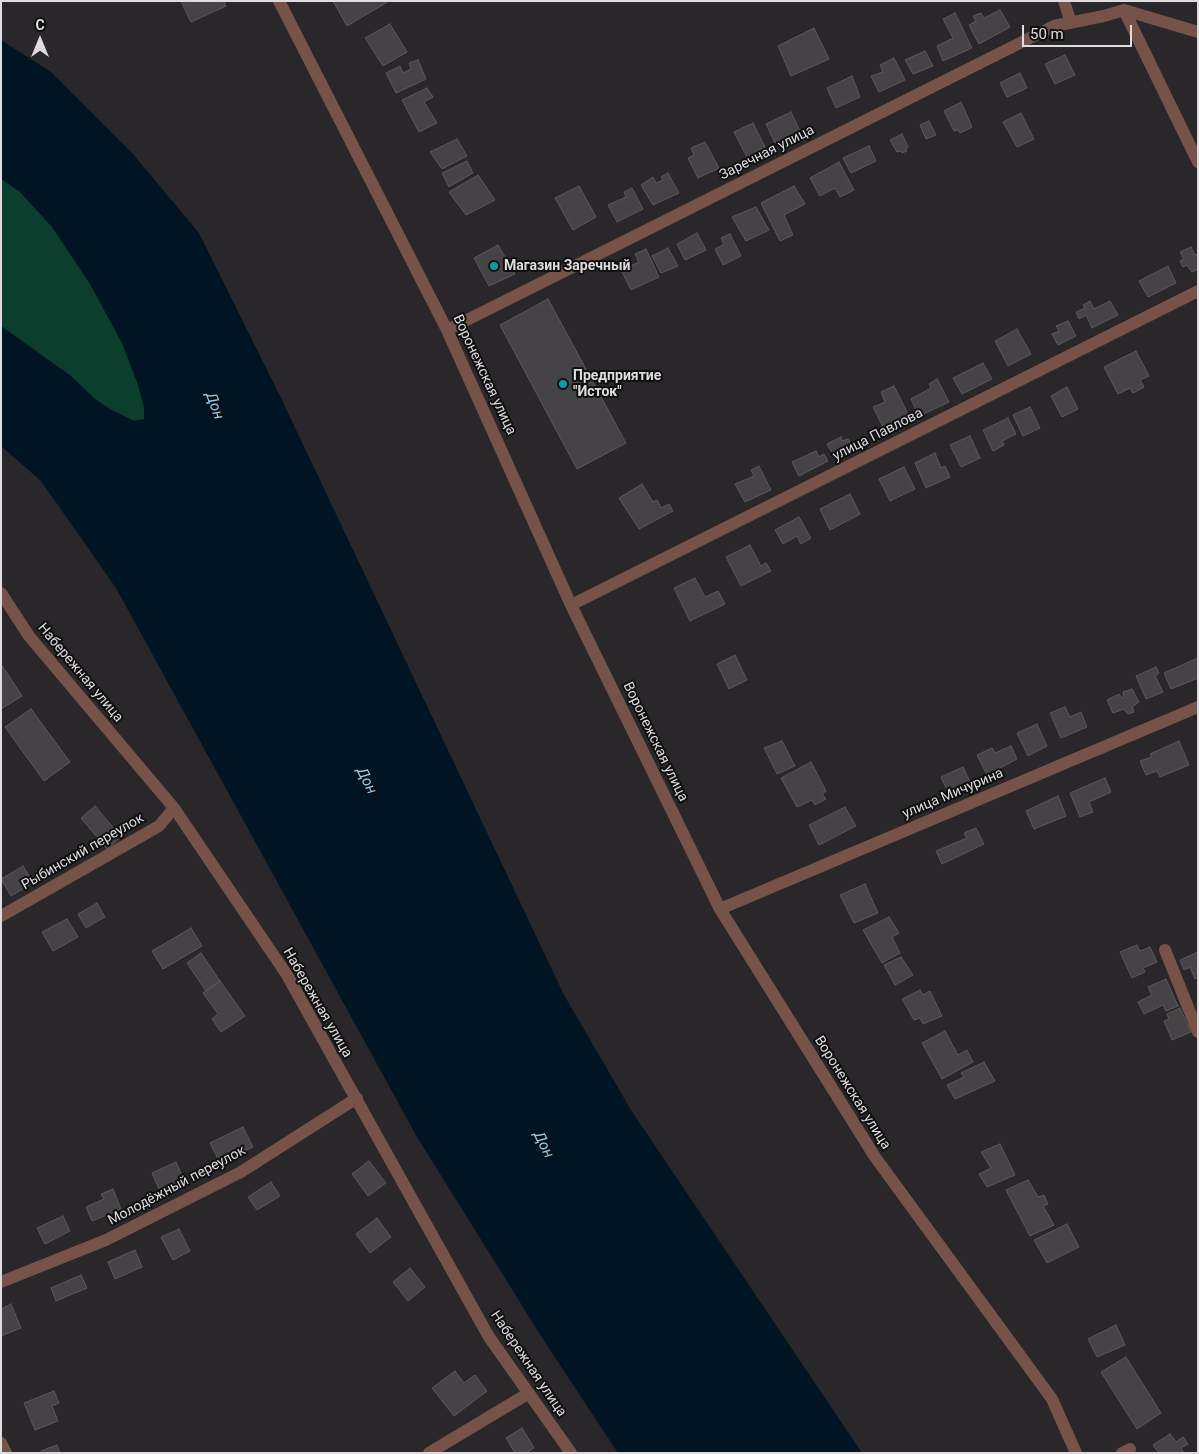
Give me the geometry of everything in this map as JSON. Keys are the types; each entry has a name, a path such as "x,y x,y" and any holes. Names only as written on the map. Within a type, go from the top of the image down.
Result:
{"street":[{"name":"Воронежская улица","path":"279,1 447,330 571,605 720,909 874,1157 1052,1399 1076,1453"},
{"path":"1064,1 1071,23"},
{"name":"Заречная улица","path":"447,330 1054,26 1124,10"},
{"path":"1124,10 1198,32"},
{"path":"1124,10 1198,162"},
{"name":"улица Павлова","path":"571,605 1198,291"},
{"name":"Набережная улица","path":"1,593 29,636 174,808 287,976 340,1073 357,1098 489,1337 571,1453"},
{"name":"улица Мичурина","path":"720,909 1198,707"},
{"name":"Рыбинский переулок","path":"1,916 160,826 174,808"},
{"path":"1165,950 1198,1032"},
{"name":"Молодёжный переулок","path":"1,1282 106,1240 232,1176 357,1098"},
{"path":"429,1453 529,1393"},
{"path":"1,1443 6,1453"}],"green space":[{"path":"1,179 19,191 52,227 90,284 122,343 137,382 144,407 144,419 134,421 94,398 71,376 1,326"}],"water":[{"name":"Дон","path":"1,40 51,72 133,154 199,233 281,398 564,995 631,1110 862,1453 618,1453 546,1344 417,1137 116,588 41,481 1,446 1,326 71,376 94,398 108,408 134,421 144,419 144,407 137,382 122,343 90,284 52,227 19,191 1,179"}],"building":[{"path":"181,1 224,1 226,6 191,22"},
{"path":"333,1 389,1 347,26"},
{"path":"1000,10 1010,27 979,44 969,25 976,21 973,16 981,13 984,18"},
{"path":"955,13 972,48 943,61 937,46 953,38 943,19"},
{"path":"390,24 407,52 383,66 365,38"},
{"path":"814,28 829,59 791,76 778,46"},
{"path":"925,51 933,66 913,74 905,60"},
{"path":"1065,55 1075,75 1055,84 1045,64"},
{"path":"894,58 905,80 879,92 871,76 883,72 880,65"},
{"path":"418,60 426,79 396,93 386,73 400,66 403,73 411,69 409,63"},
{"path":"1020,73 1027,88 1007,97 1000,83"},
{"path":"852,76 860,97 836,108 827,88"},
{"path":"427,88 433,97 424,102 437,123 419,132 402,100"},
{"path":"961,102 972,127 960,133 958,130 954,131 944,111"},
{"path":"791,112 800,131 775,143 766,124"},
{"path":"1021,113 1034,139 1017,147 1003,122"},
{"path":"929,121 936,135 926,139 920,125"},
{"path":"753,123 765,147 747,157 734,132"},
{"path":"902,134 908,147 907,151 902,153 901,151 897,152 890,140"},
{"path":"457,139 467,156 442,169 430,152"},
{"path":"705,142 719,168 698,178 688,158 694,155 691,148"},
{"path":"869,146 876,161 851,173 843,158"},
{"path":"467,161 473,173 449,187 442,173"},
{"path":"839,162 854,190 840,197 835,188 820,196 810,178"},
{"path":"668,173 679,193 653,205 641,185 653,177 656,183 663,180 661,177"},
{"path":"478,175 495,200 466,215 449,192"},
{"path":"579,186 596,217 573,230 555,198"},
{"path":"794,186 805,204 784,215 793,235 780,241 761,203"},
{"path":"632,188 643,209 617,222 608,205 626,197 624,192"},
{"path":"756,207 769,230 746,241 732,217"},
{"path":"697,233 706,250 685,260 677,244"},
{"path":"730,234 741,256 723,265 715,249 724,244 721,238"},
{"name":"Магазин Заречный","path":"498,245 515,274 489,286 474,258"},
{"path":"1191,247 1195,255 1198,254 1198,269 1192,272 1187,265 1183,267 1180,261 1184,259 1180,252"},
{"path":"668,248 678,266 661,273 652,256"},
{"path":"646,249 659,277 631,290 621,270 639,262 635,254"},
{"path":"1168,266 1176,283 1148,297 1139,281"},
{"name":"Предприятие \"Исток\"","path":"548,299 626,443 577,469 500,325"},
{"path":"1090,301 1094,309 1110,301 1118,315 1092,328 1086,315 1079,319 1076,312 1085,308 1083,305"},
{"path":"1068,321 1076,336 1058,345 1052,334 1059,331 1056,326"},
{"path":"1017,329 1031,354 1008,366 995,341"},
{"path":"1136,351 1149,376 1140,380 1144,387 1133,393 1130,388 1118,394 1104,367"},
{"path":"983,363 992,379 962,394 953,378"},
{"path":"937,379 949,402 919,416 911,399 931,388 929,384"},
{"path":"894,386 910,418 885,431 873,407 885,402 881,392"},
{"path":"1067,387 1078,409 1062,417 1051,396"},
{"path":"1030,407 1040,428 1023,436 1013,415"},
{"path":"1008,418 1016,434 1002,441 1004,445 993,451 983,430"},
{"path":"970,436 980,458 961,467 950,445"},
{"path":"841,437 842,441 848,439 854,448 835,458 827,444"},
{"path":"816,451 819,457 824,454 828,461 799,476 792,462"},
{"path":"935,453 941,468 945,466 950,477 926,488 915,463"},
{"path":"759,466 771,490 745,502 735,484 754,476 751,470"},
{"path":"904,467 915,489 890,501 879,479"},
{"path":"642,484 653,502 657,500 661,508 669,504 673,511 639,529 619,498"},
{"path":"850,494 860,514 830,530 820,509"},
{"path":"799,517 811,538 801,544 797,536 783,544 775,530"},
{"path":"750,545 761,566 766,563 771,571 741,586 726,557"},
{"path":"695,578 705,597 718,591 725,604 690,621 674,588"},
{"path":"735,655 747,680 729,689 717,664"},
{"path":"1198,658 1198,678 1171,689 1164,673"},
{"path":"1,664 22,696 1,709"},
{"path":"1156,667 1159,673 1155,676 1163,692 1146,699 1136,676"},
{"path":"1132,689 1139,702 1132,707 1134,712 1128,714 1124,709 1113,713 1107,700 1119,694 1122,698 1124,697 1123,692"},
{"path":"1065,707 1070,717 1081,712 1087,727 1061,738 1050,713"},
{"path":"31,709 70,762 44,781 5,727"},
{"path":"1037,724 1047,746 1028,756 1017,733"},
{"path":"782,741 795,766 777,774 764,748"},
{"path":"1179,741 1189,765 1160,777 1157,771 1146,775 1140,761 1152,757 1150,754"},
{"path":"1011,746 1017,759 987,775 977,755 992,748 995,753"},
{"path":"811,762 826,791 822,794 826,799 815,805 812,800 797,807 781,778"},
{"path":"963,767 971,784 949,794 941,777"},
{"path":"1105,778 1111,792 1089,802 1093,812 1080,817 1070,793"},
{"path":"1058,796 1066,816 1034,829 1026,811"},
{"path":"95,806 121,837 107,849 81,818"},
{"path":"845,807 856,826 819,845 809,825"},
{"path":"976,828 984,844 942,864 936,851 967,838 964,833"},
{"path":"23,866 33,883 11,896 1,879"},
{"path":"865,884 878,913 854,923 840,895"},
{"path":"97,903 105,917 86,928 78,914"},
{"path":"889,917 899,933 892,937 900,953 882,963 863,930"},
{"path":"67,919 78,937 53,951 42,932"},
{"path":"191,928 202,946 163,969 152,951"},
{"path":"1137,945 1140,951 1150,947 1157,962 1143,968 1145,972 1132,978 1120,952"},
{"path":"1198,952 1198,977 1195,979 1190,967 1184,970 1180,960"},
{"path":"201,953 220,981 206,991 187,963"},
{"path":"901,957 913,975 895,985 884,965"},
{"path":"1166,979 1178,1006 1166,1011 1163,1005 1144,1014 1138,1002 1152,995 1148,987"},
{"path":"220,981 245,1016 221,1032 212,1019 218,1014 203,993"},
{"path":"920,990 923,995 930,991 942,1016 923,1024 920,1018 914,1020 902,999"},
{"path":"1180,1008 1191,1032 1172,1040 1164,1021 1169,1019 1167,1014"},
{"path":"945,1031 958,1055 967,1050 973,1062 942,1079 922,1043"},
{"path":"984,1062 995,1081 955,1099 947,1085 964,1077 961,1073"},
{"path":"243,1127 253,1147 220,1163 210,1143"},
{"path":"1000,1144 1015,1175 987,1187 979,1174 991,1168 981,1152"},
{"path":"369,1161 386,1183 368,1196 352,1174"},
{"path":"176,1162 184,1180 160,1191 152,1173"},
{"path":"1028,1180 1038,1197 1044,1195 1048,1204 1043,1206 1054,1225 1030,1236 1006,1190"},
{"path":"271,1182 280,1196 257,1210 248,1197"},
{"path":"113,1189 121,1209 92,1221 86,1207 104,1199 101,1194"},
{"path":"63,1216 70,1231 45,1244 37,1228"},
{"path":"377,1218 391,1237 370,1253 356,1234"},
{"path":"1067,1224 1079,1247 1047,1263 1034,1240"},
{"path":"179,1229 190,1251 173,1260 161,1237"},
{"path":"135,1250 142,1267 115,1279 108,1262"},
{"path":"410,1268 425,1287 408,1301 393,1282"},
{"path":"81,1275 87,1288 56,1301 51,1288"},
{"path":"11,1304 21,1328 1,1336 1,1309"},
{"path":"1116,1325 1125,1345 1097,1357 1088,1339"},
{"path":"1126,1357 1161,1413 1137,1429 1101,1372"},
{"path":"455,1371 464,1383 475,1375 487,1391 454,1416 432,1388"},
{"path":"54,1391 59,1403 52,1406 58,1421 35,1430 24,1403"},
{"path":"522,1428 534,1448 526,1453 515,1453 506,1438"},
{"path":"1170,1434 1176,1442 1183,1437 1188,1444 1181,1448 1184,1453 1159,1453 1153,1445"},
{"path":"57,1445 60,1453 42,1453 41,1451"}],"place":[{"name":"Магазин Заречный","path":"494,266"},
{"name":"Предприятие \"Исток\"","path":"563,384"}]}
